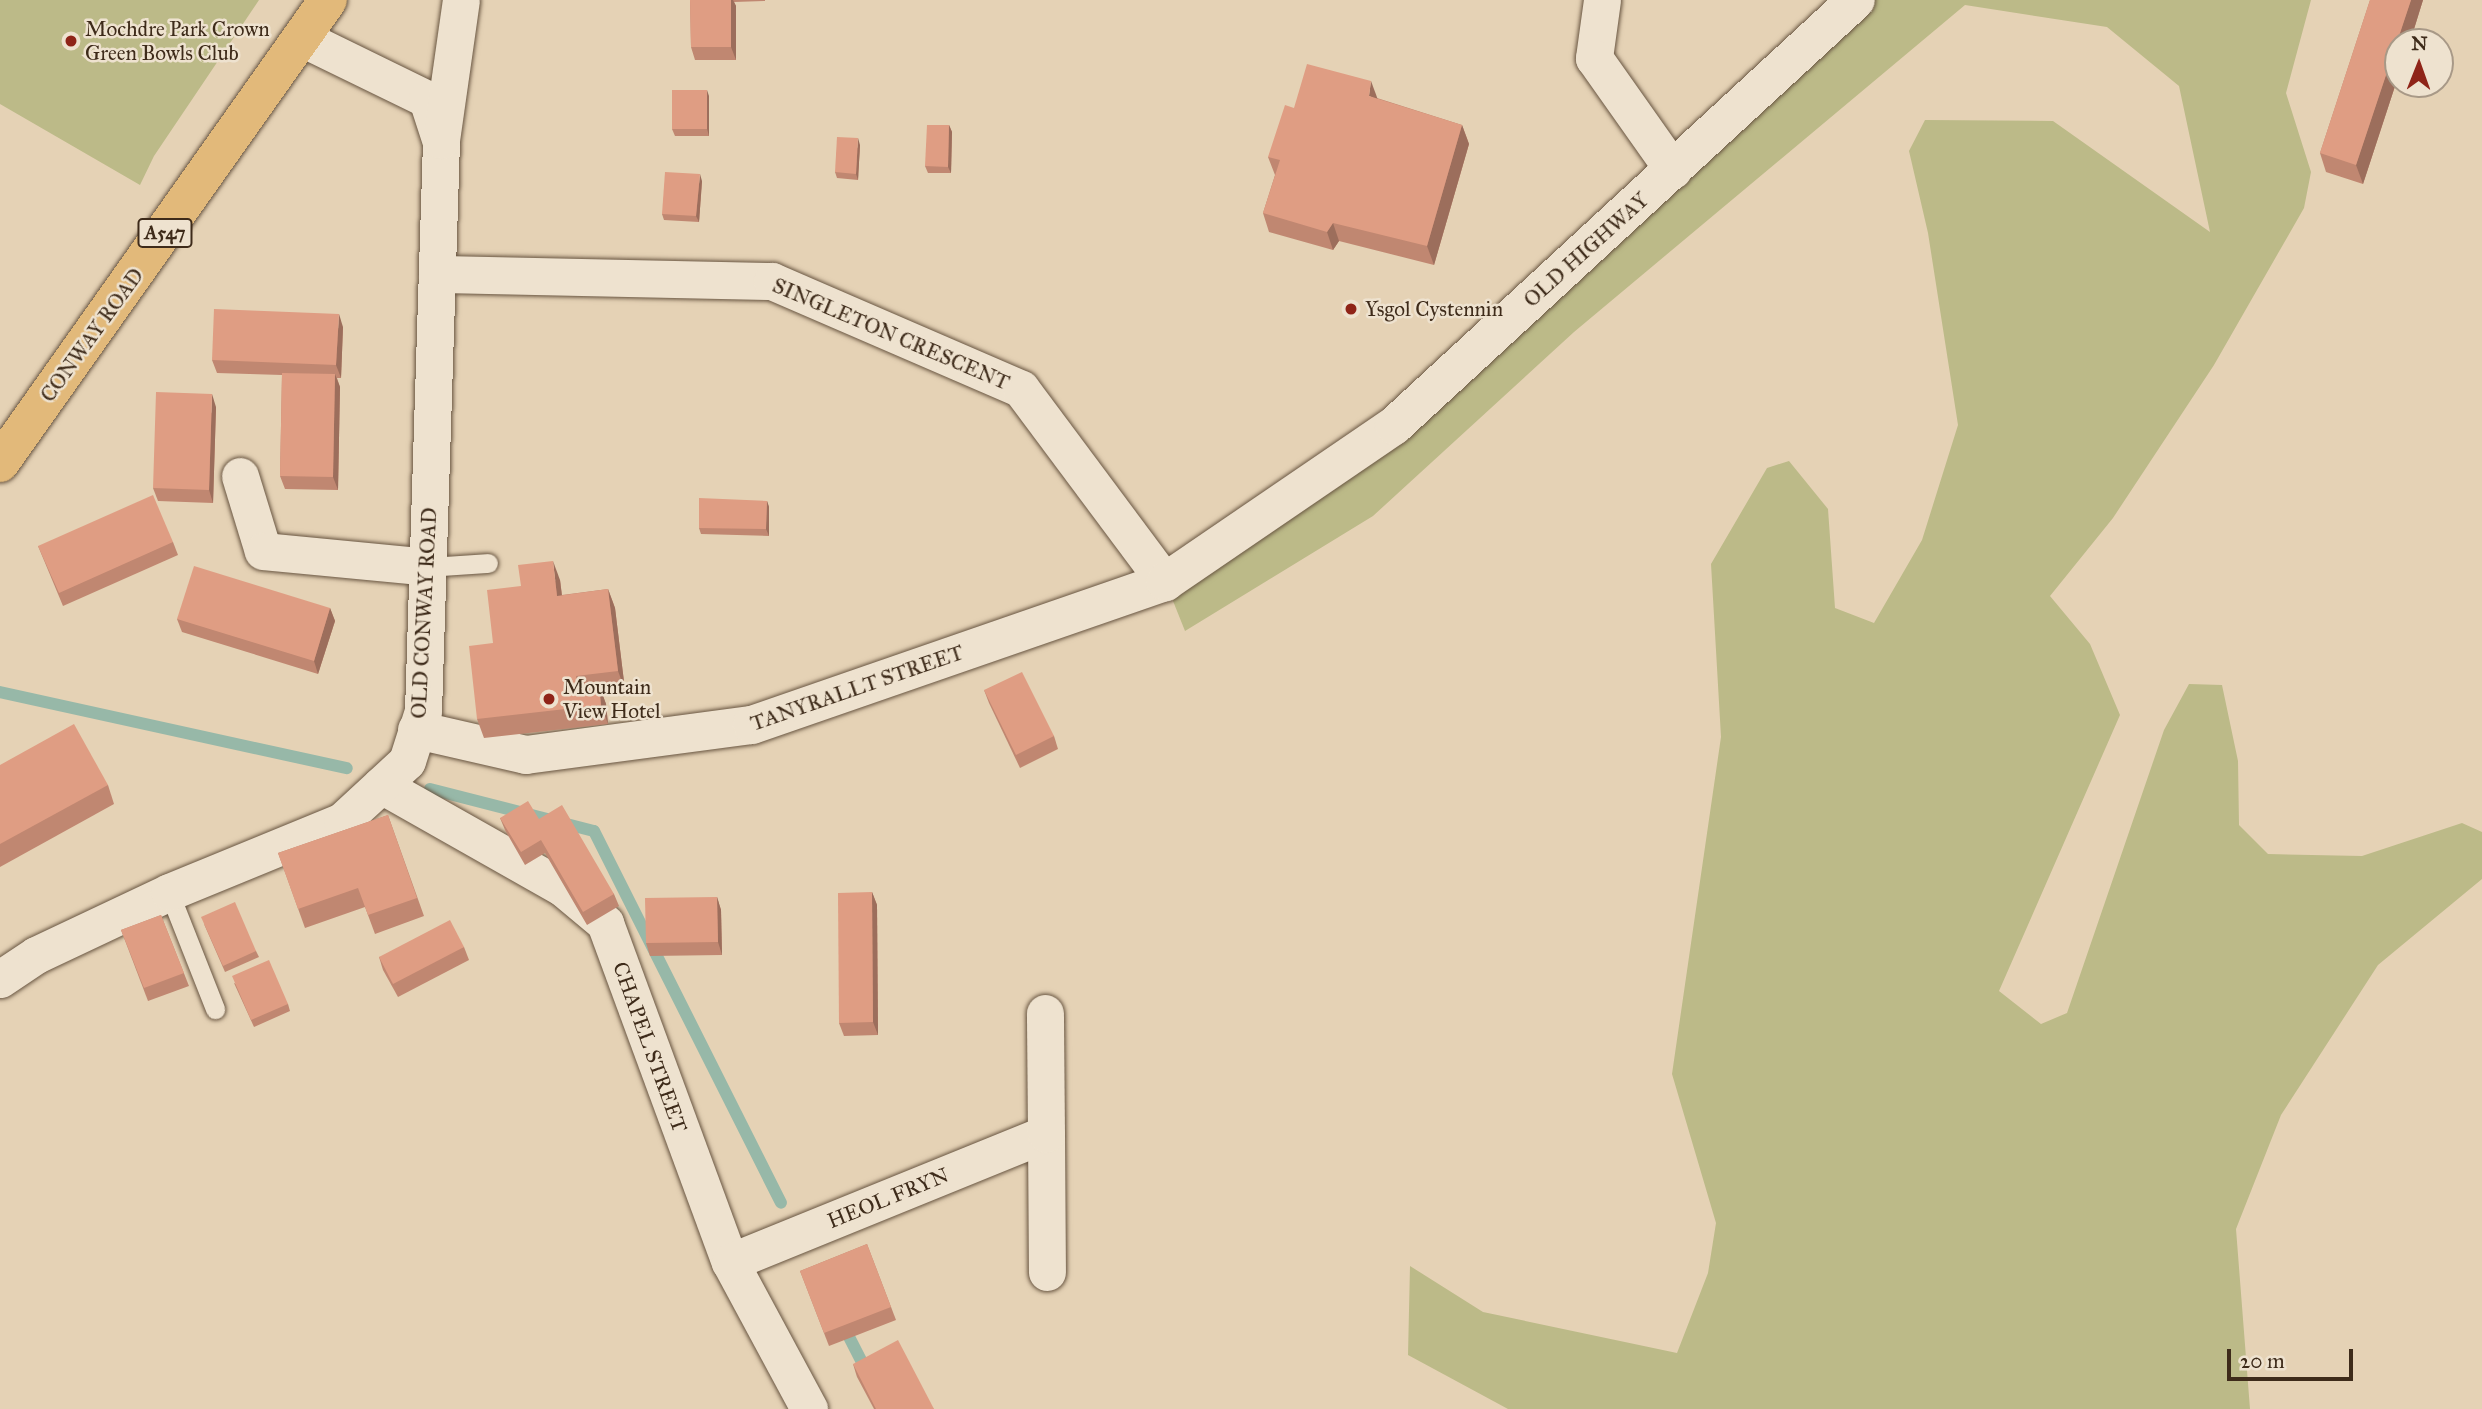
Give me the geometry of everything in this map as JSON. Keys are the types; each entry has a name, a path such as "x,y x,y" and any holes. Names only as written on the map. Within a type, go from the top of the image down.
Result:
{"main road":[{"name":"CONWAY ROAD","path":"0,463 304,39 328,0"}],"street":[{"name":"OLD CONWAY ROAD","path":"0,979 36,956 169,891 342,821 407,761 423,711 441,140 461,0"},
{"path":"1602,0 1594,58 1673,170"},
{"name":"OLD HIGHWAY","path":"1165,582 1394,426 1856,0"},
{"path":"304,39 427,99 441,140"},
{"name":"SINGLETON CRESCENT","path":"437,274 772,281 1021,389 1165,582"},
{"path":"240,476 263,551 428,568"},
{"name":"TANYRALLT STREET","path":"417,730 526,755 752,725 1165,582"},
{"name":"CHAPEL STREET","path":"380,785 562,888 605,923 730,1262 809,1409"},
{"path":"1045,1013 1047,1272"},
{"name":"HEOL FRYN","path":"730,1262 1046,1134"}],"lane":[{"path":"428,568 488,563"},
{"path":"169,891 215,1009"}],"shaded area":[{"path":"0,0 259,0 154,156 140,185 0,104"},
{"path":"1873,0 2311,0 2286,93 2311,172 2304,208 2214,365 2113,518 2050,596 2090,644 2120,715 1999,991 2041,1024 2067,1013 2164,730 2189,684 2222,685 2238,761 2239,825 2268,854 2362,856 2462,823 2482,832 2482,879 2378,965 2281,1115 2236,1229 2250,1409 1508,1409 1408,1355 1410,1266 1483,1312 1677,1353 1708,1273 1716,1223 1672,1074 1721,737 1711,564 1767,468 1789,461 1828,509 1835,608 1874,623 1922,540 1958,425 1928,233 1909,151 1925,120 2053,121 2210,232 2179,86 2107,27 1965,5 1574,332 1373,516 1185,631 1171,596"}],"building":[{"path":"690,0 731,0 731,47 691,47"},
{"path":"2370,0 2411,0 2402,28 2384,28 2384,81 2356,165 2320,153"},
{"path":"1307,64 1371,81 1369,96 1462,125 1427,246 1333,223 1327,232 1263,213 1280,160 1268,157 1285,105 1294,108"},
{"path":"672,90 707,90 707,129 672,129"},
{"path":"927,125 949,125 948,167 925,166"},
{"path":"837,137 858,138 856,174 835,172"},
{"path":"665,172 700,174 696,216 662,214"},
{"path":"214,309 339,314 336,365 212,360"},
{"path":"282,373 335,374 333,477 280,476"},
{"path":"156,392 212,394 209,490 153,488"},
{"path":"153,495 173,542 59,593 38,546"},
{"path":"699,498 767,501 766,529 699,528"},
{"path":"553,561 557,596 608,589 618,671 576,676 577,688 599,685 601,705 477,719 469,646 493,643 487,590 521,586 518,565"},
{"path":"194,566 330,608 314,661 177,619"},
{"path":"1022,672 1054,736 1016,755 984,690"},
{"path":"74,724 108,785 0,844 0,765"},
{"path":"528,801 539,819 562,805 614,894 583,912 541,840 521,852 500,818"},
{"path":"388,815 417,898 368,915 358,888 298,909 278,853"},
{"path":"872,892 873,1022 839,1023 838,893"},
{"path":"717,897 718,942 646,943 645,898"},
{"path":"235,902 256,951 223,966 201,917"},
{"path":"161,915 184,973 144,988 121,930"},
{"path":"450,920 464,947 393,984 379,957"},
{"path":"269,960 288,1004 251,1020 232,976"},
{"path":"867,1244 891,1307 824,1333 800,1271"},
{"path":"898,1340 934,1409 876,1409 853,1364"}],"waterway":[{"path":"0,692 347,768"},
{"path":"430,789 594,831 781,1203"},
{"path":"843,1325 868,1374"}],"place":[{"name":"Mochdre Park Crown Green Bowls Club","path":"71,41"},
{"name":"Ysgol Cystennin","path":"1351,309"},
{"name":"Mountain View Hotel","path":"549,699"}]}
